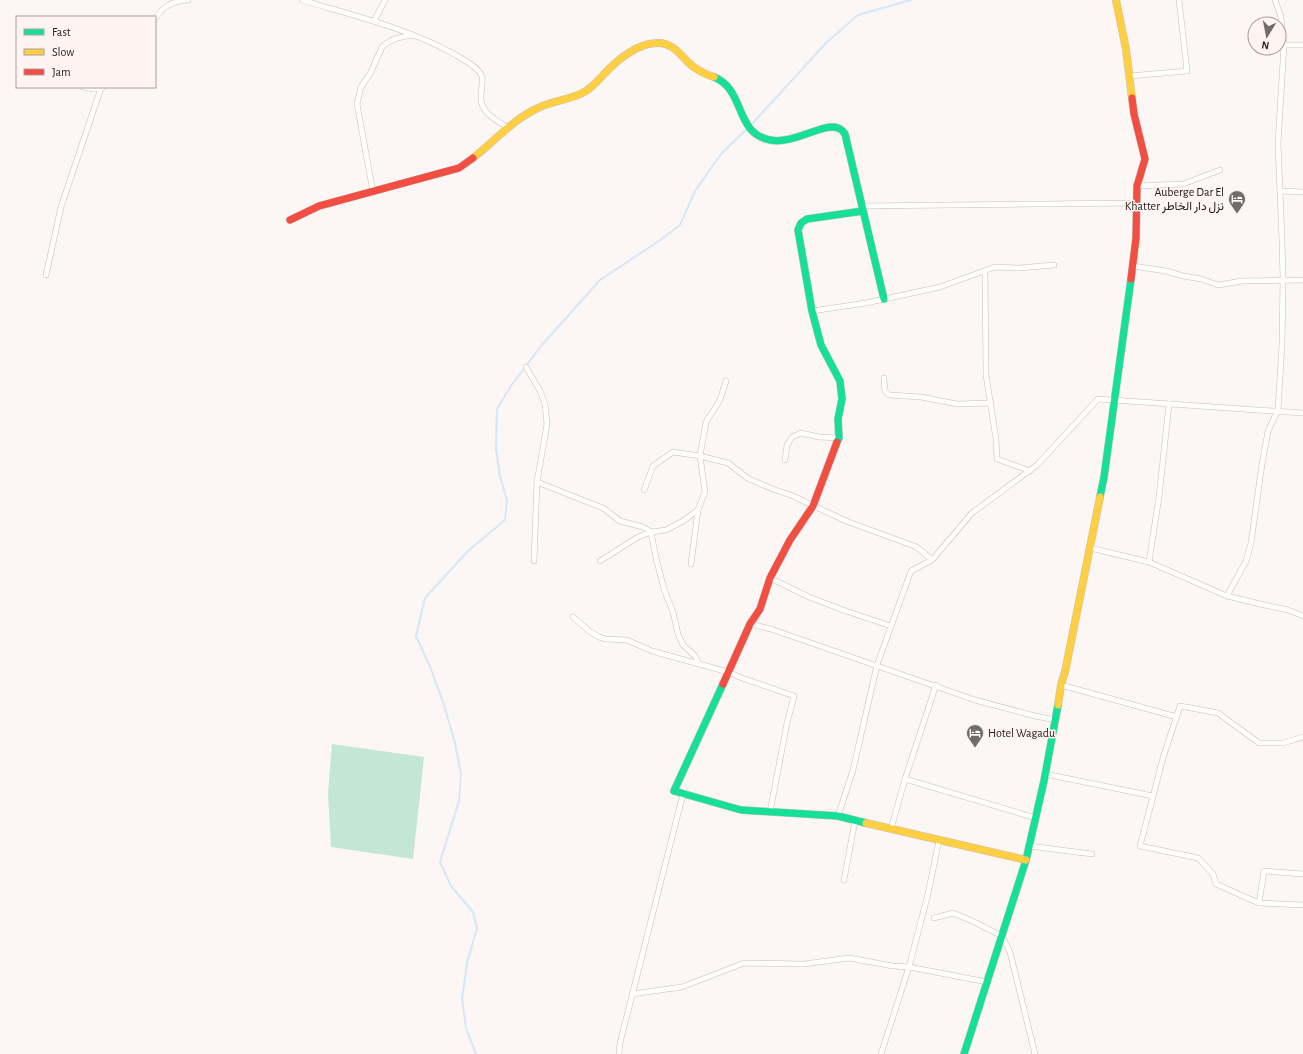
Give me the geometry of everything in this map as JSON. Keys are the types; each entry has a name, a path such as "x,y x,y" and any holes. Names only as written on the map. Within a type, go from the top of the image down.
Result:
{"street":[{"path":"156,18 166,6 174,2 188,0"},
{"path":"302,0 374,21 414,35 464,60 479,71 482,81 481,104 484,110 507,127"},
{"path":"374,21 385,0"},
{"path":"964,1054 1026,860 1056,720 1061,685 1065,672 1104,477 1133,266 1136,238 1137,186 1145,159 1134,114 1126,49 1116,0"},
{"path":"1130,76 1187,71 1180,0"},
{"path":"1275,0 1281,16"},
{"path":"373,192 358,112 358,95 382,47 395,38 414,35"},
{"path":"290,220 319,206 459,168 476,157 507,127 529,112 543,105 584,92 591,88 617,62 633,50 645,44 662,43 670,45 699,71 715,76 724,81 730,89 744,120 752,131 762,138 774,141 786,141 830,126 842,130 846,135 884,299"},
{"path":"1287,45 1303,45"},
{"path":"1227,596 1246,560 1251,542 1268,431 1278,410 1282,345 1282,240 1278,119 1283,56"},
{"path":"46,275 61,207 102,88 89,88"},
{"path":"1137,186 1183,184 1220,170"},
{"path":"1280,191 1303,192"},
{"path":"1026,860 838,816 741,810 674,791 750,624 760,609 770,578 790,540 813,506 839,438 838,419 842,398 840,381 821,344 812,312 798,230 802,221 863,208 1137,203"},
{"path":"812,312 940,287 995,267 1019,268 1054,265"},
{"path":"1133,266 1166,271 1182,276 1201,279 1218,285 1242,281 1282,279 1303,280"},
{"path":"985,271 986,375 996,439 997,459 1030,471"},
{"path":"526,367 540,391 544,404 547,424 537,482 534,561"},
{"path":"884,378 885,391 889,395 921,397 957,404 991,403"},
{"path":"691,564 698,510 705,492 700,456 706,422 720,400 726,381"},
{"path":"838,816 853,770 877,665 911,571 932,560 972,513 1037,465 1098,398 1303,413"},
{"path":"1149,562 1159,497 1169,404"},
{"path":"786,460 787,445 792,437 801,433 819,437 839,438"},
{"path":"644,490 653,466 673,452 700,456 728,463 749,479 793,496 846,521 918,547 932,560"},
{"path":"537,482 603,508 620,521 643,527 651,532 664,589 673,612 678,634 683,645 695,656 700,664"},
{"path":"600,561 638,537 651,532 666,530 683,521 698,510"},
{"path":"1090,548 1149,562 1227,596 1288,610 1303,616"},
{"path":"770,578 809,597 891,626"},
{"path":"573,617 589,631 599,637 606,639 627,640 652,651 728,672 794,696 770,812"},
{"path":"750,624 771,629 975,700 1056,720"},
{"path":"1061,685 1177,717"},
{"path":"891,829 905,779 936,686"},
{"path":"1303,737 1283,743 1259,743 1218,713 1180,706 1163,758 1140,846 1198,858 1213,874 1216,884 1239,896 1259,903 1303,905"},
{"path":"1045,774 1153,796"},
{"path":"905,779 1036,818"},
{"path":"619,1054 632,994 683,794"},
{"path":"844,880 855,821"},
{"path":"881,1054 909,967 928,894 939,840"},
{"path":"1029,846 1092,854"},
{"path":"1259,903 1264,871 1303,874"},
{"path":"934,918 953,912 1002,936 1010,952 1035,1054"},
{"path":"632,994 682,987 744,963 804,964 849,958 893,966 909,967 987,982"}],"green space":[{"path":"332,744 424,757 413,859 331,847 328,793"}],"waterway":[{"path":"476,1054 466,1028 462,999 467,963 477,928 473,912 451,886 440,862 459,801 461,774 455,743 443,702 431,669 416,636 425,598 468,551 505,520 507,501 500,476 496,449 497,409 511,386 541,346 600,280 659,241 680,225 695,191 721,154 751,125 826,43 858,15 911,0"}],"traffic: fast":[{"path":"714,77 724,83 731,91 745,120 751,129 759,136 770,140 779,141 798,137 825,128 832,127 842,130 845,134 884,299"},
{"path":"837,442 839,438 838,419 842,399 840,381 821,345 812,311 798,230 801,223 807,219 863,211"},
{"path":"1100,497 1131,279"},
{"path":"723,684 674,791 741,810 838,816 866,823"},
{"path":"964,1054 1026,860 1044,781 1058,705"}],"traffic: slow":[{"path":"1116,0 1126,49 1132,98"},
{"path":"473,158 520,118 544,105 581,94 595,84 619,60 644,45 658,43 670,46 695,68 714,77"},
{"path":"1058,705 1100,497"},
{"path":"866,823 1026,860"}],"traffic: jam":[{"path":"1131,279 1136,238 1137,186 1145,159 1134,114 1132,98"},
{"path":"290,220 319,206 459,168 473,158"},
{"path":"723,684 750,624 760,609 770,578 790,540 813,506 837,442"}],"place":[{"name":"Auberge Dar El Khatter نزل دار الخاطر","path":"1237,214"},
{"name":"Hotel Wagadu","path":"975,748"}]}
